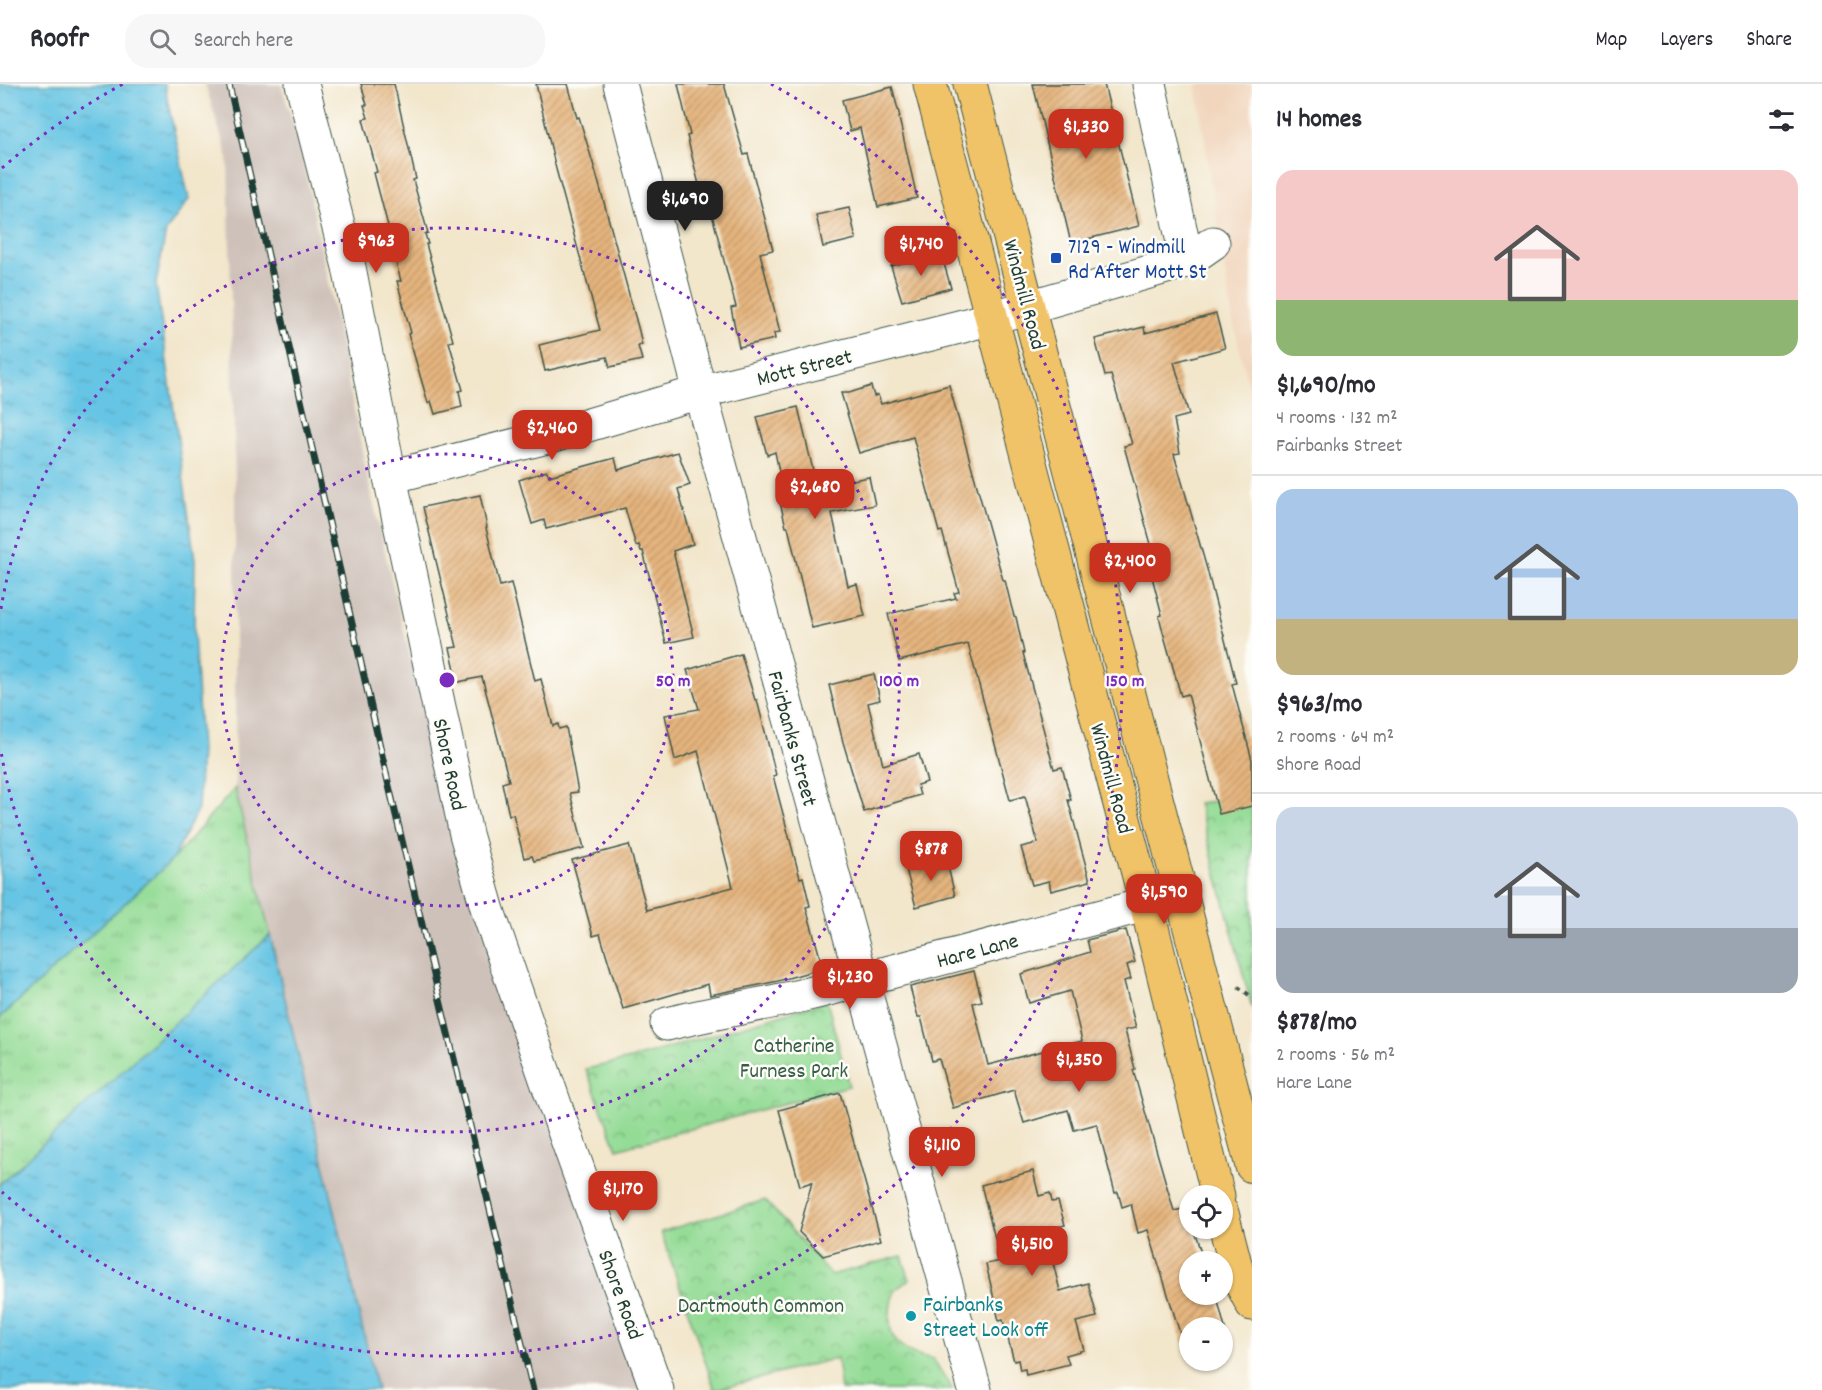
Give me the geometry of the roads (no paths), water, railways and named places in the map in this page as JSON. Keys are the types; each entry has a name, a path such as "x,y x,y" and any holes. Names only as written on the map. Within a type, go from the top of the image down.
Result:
{"main road":[{"name":"Windmill Road","path":"930,84 1146,903 1215,1185"},
{"name":"Windmill Road","path":"970,84 1252,1166"},
{"path":"1229,1239 1239,1279 1252,1304"}],"street":[{"name":"Shore Road","path":"302,84 349,267 390,477 466,834 488,910 657,1390"},
{"name":"Fairbanks Street","path":"620,84 700,392 975,1390"},
{"path":"1149,84 1187,261"},
{"name":"Mott Street","path":"390,477 551,436 700,392 991,318 1187,261 1213,243"},
{"name":"Hare Lane","path":"667,1024 825,991 1182,895"}],"water":[{"path":"0,84 165,84 189,199 166,231 156,284 195,560 194,633 201,749 198,809 173,859 0,1018"},
{"path":"270,935 377,1390 0,1390 0,1184"}],"railway":[{"path":"229,84 389,786 533,1390"}],"place":[{"name":"7129 - Windmill Rd After Mott St","path":"1056,258"},
{"name":"Fairbanks Street Look off","path":"911,1316"}],"park label":[{"name":"Catherine Furness Park","path":"794,1056"},
{"name":"Dartmouth Common","path":"761,1304"}]}
